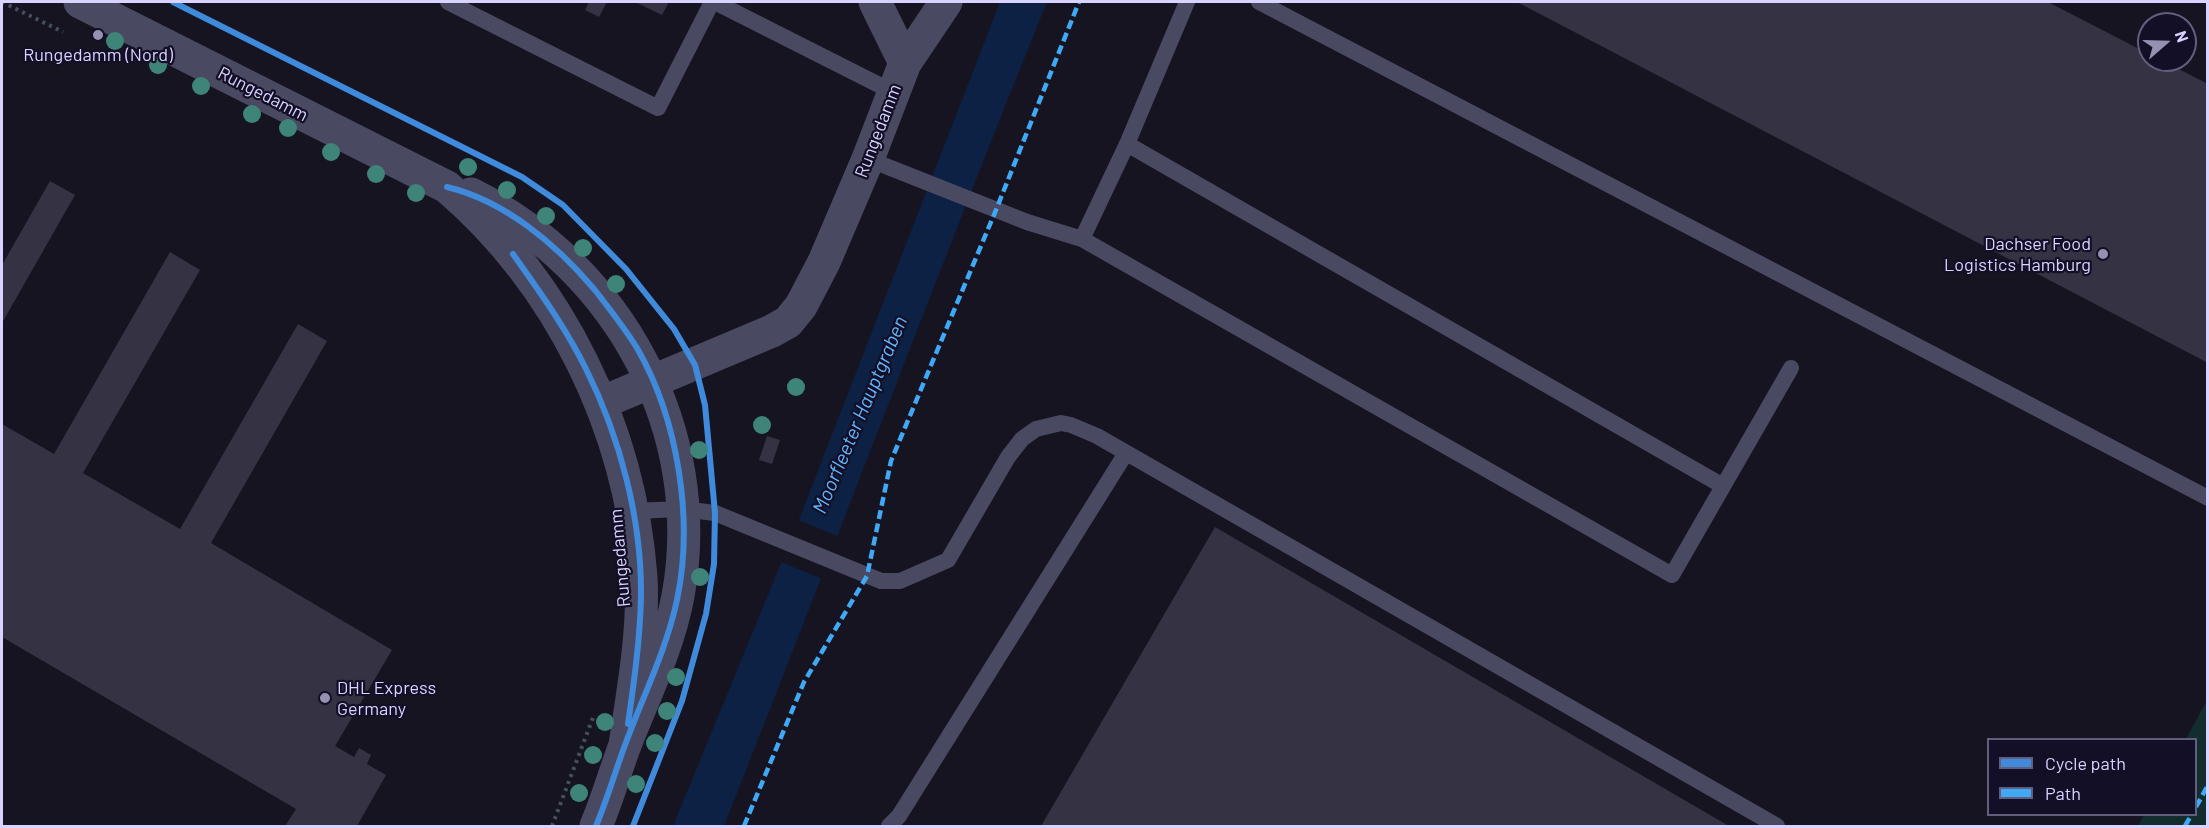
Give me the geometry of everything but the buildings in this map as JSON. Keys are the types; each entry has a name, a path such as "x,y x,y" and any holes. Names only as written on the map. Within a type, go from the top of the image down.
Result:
{"street":[{"name":"Rungedamm","path":"80,2 447,187 467,192 522,223 543,238 581,274 620,321 638,350 669,431 682,509 682,571 669,636 625,745 596,826"},
{"name":"Rungedamm","path":"875,2 899,77"},
{"name":"Rungedamm","path":"601,404 788,322 801,306 824,262 868,159 899,77 946,2"},
{"name":"Rungedamm","path":"447,187 490,227 537,288 586,368 618,451 633,511 641,597 635,674 625,745"}],"lane":[{"path":"448,2 658,108 713,2 899,77"},
{"path":"1082,239 1127,144 1187,2"},
{"path":"1259,2 2208,498"},
{"path":"1127,144 1723,486"},
{"path":"868,159 989,207 1082,239 1672,575 1791,368"},
{"path":"633,511 682,509 715,513 881,581 900,581 948,560 1008,457 1022,439 1048,424 1071,425 1126,453 1777,826"},
{"path":"889,826 899,816 1126,453"}],"green space":[{"path":"2207,700 2207,826 2138,826 2143,816 2197,816 2197,738 2187,738"}],"water":[{"name":"Moorfleeter Hauptgraben","path":"1000,2 1047,2 724,826 673,826 798,522"}],"pier":[{"path":"796,519 842,538 825,580 779,561"}],"marked path":[{"path":"744,826 804,682 867,576 891,461 996,210 1079,2"},
{"path":"2197,805 2208,785"},
{"path":"2185,826 2191,816"}],"cycle path":[{"path":"173,2 522,177 563,205 626,269 674,329 695,365 705,405 715,513 714,564 706,614 682,701 633,826"},
{"path":"447,187 489,203 528,226 579,272 611,310 637,348 663,406 672,438 683,504 684,537 677,600 660,655 596,826"},
{"path":"513,254 561,324 586,369 609,422 627,480 638,538 641,597 638,645 628,724"}],"place":[{"name":"Rungedamm (Nord)","path":"98,35"},
{"name":"Dachser Food Logistics Hamburg","path":"2103,254"},
{"name":"DHL Express Germany","path":"325,698"}]}
